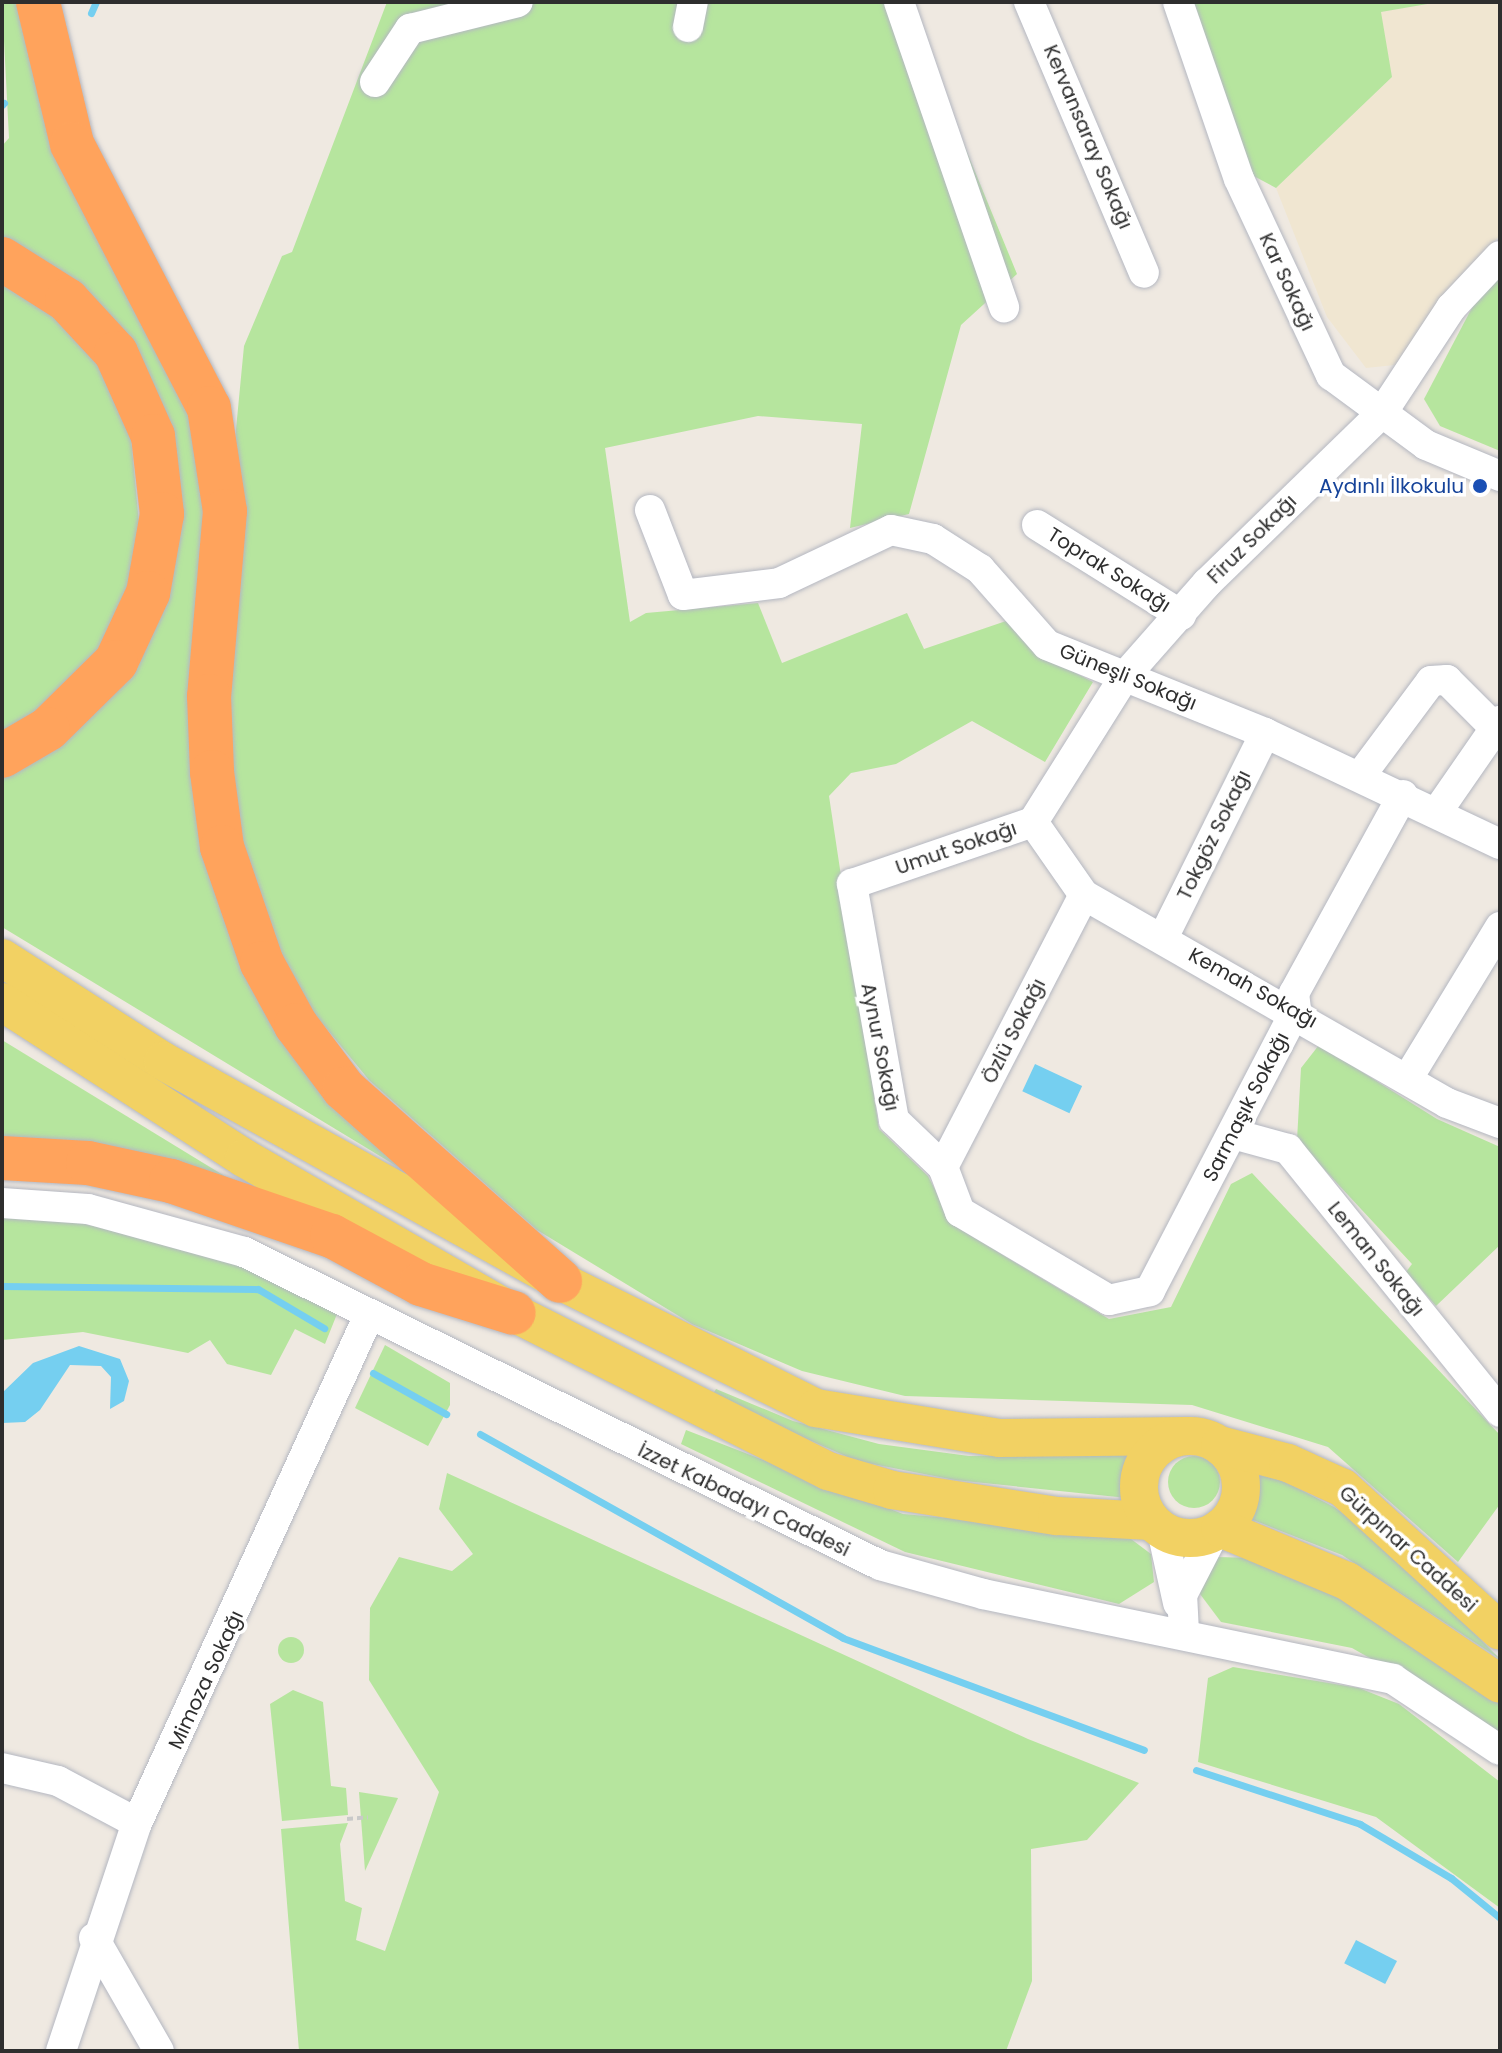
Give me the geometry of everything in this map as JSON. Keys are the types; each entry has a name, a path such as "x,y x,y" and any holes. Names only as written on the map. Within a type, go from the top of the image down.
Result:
{"highway":[{"path":"38,2 72,144 212,421 225,511 209,696 212,772 222,847 262,963 296,1025 344,1089 560,1281"},
{"path":"2,259 67,300 116,353 153,436 162,514 148,593 116,662 48,729 2,756"},
{"path":"2,1158 88,1163 171,1181 332,1236 421,1284 514,1313"}],"main road":[{"name":"Gürpınar Caddesi","path":"2,958 163,1061 560,1281 782,1394 854,1418 1000,1438 1204,1441 1288,1463 1343,1488 1500,1631"},
{"path":"2,1002 244,1158 514,1313 647,1384 860,1483 1057,1516 1157,1526 1179,1537 1217,1531 1347,1581 1500,1684"},
{"path":"1157,1526 1140,1475 1157,1448 1204,1441 1236,1466 1241,1491 1217,1531"}],"street":[{"path":"375,82 410,29 518,2"},
{"path":"899,2 1004,307"},
{"name":"Kervansaray Sokağı","path":"1029,2 1144,273"},
{"name":"Kar Sokağı","path":"1178,2 1239,179 1331,375 1426,445 1500,476"},
{"name":"Firuz Sokağı","path":"1125,676 1181,615 1382,413 1451,308 1500,256"},
{"name":"Güneşli Sokağı","path":"650,510 683,595 779,583 891,530 933,539 980,569 1047,645 1361,775 1500,844"},
{"name":"Toprak Sokağı","path":"1037,525 1181,615"},
{"name":"Umut Sokağı","path":"852,884 1033,822 1125,676"},
{"path":"1361,775 1431,681 1447,680 1498,724 1437,812"},
{"name":"Tokgöz Sokağı","path":"1163,938 1265,733"},
{"name":"Sarmaşık Sokağı","path":"1150,1291 1296,1010 1294,993 1403,795"},
{"name":"Kemah Sokağı","path":"1033,822 1084,895 1296,1010 1408,1078 1500,1123"},
{"name":"Aynur Sokağı","path":"852,884 894,1120 943,1167 960,1212 1109,1300 1150,1291"},
{"name":"Özlü Sokağı","path":"943,1167 1084,895"},
{"path":"1408,1078 1500,927"},
{"name":"Leman Sokağı","path":"1233,1134 1288,1149 1500,1412"},
{"name":"İzzet Kabadayı Caddesi","path":"2,1203 88,1209 201,1236 880,1565 983,1594 1184,1632 1393,1679 1500,1750"},
{"name":"Mimoza Sokağı","path":"61,2051 94,1938 137,1823 369,1315"},
{"path":"1157,1526 1184,1632"},
{"path":"1184,1632 1185,1584 1217,1531"},
{"path":"2,1768 58,1781 137,1823"},
{"path":"94,1938 159,2051"}],"path":[{"path":"347,1819 368,1817"}],"shaded area":[{"path":"1439,2 1500,2 1500,235 1441,303 1404,364 1366,368 1327,317 1276,188 1392,77 1380,12"}],"green space":[{"path":"2,2 21,2 190,404 210,504 198,821 403,1170 2,927 2,772 121,679 160,411 2,240 2,146 9,138"},
{"path":"387,2 917,2 910,13 1017,274 961,325 909,514 850,528 862,424 758,416 605,448 630,622 646,613 758,603 782,663 907,613 924,649 1006,621 1035,652 1093,682 1045,762 972,721 896,764 851,773 829,796 879,1129 928,1176 953,1225 1109,1319 1171,1307 1231,1184 1252,1173 1500,1435 1500,1504 1458,1562 1328,1447 1192,1405 905,1396 802,1371 692,1324 537,1230 369,1080 312,1011 268,937 225,784 234,450 244,346 282,256 292,252"},
{"path":"1189,2 1439,2 1381,12 1392,77 1276,188 1248,173"},
{"path":"2,274 90,346 128,405 141,545 124,611 95,669 2,740"},
{"path":"1500,277 1500,451 1440,426 1424,399 1476,300"},
{"path":"2,1040 241,1186 2,1140"},
{"path":"1319,1045 1437,1119 1500,1147 1500,1245 1436,1306 1406,1272 1412,1264 1297,1140 1301,1068"},
{"path":"2,1207 219,1252 339,1309 325,1344 295,1329 271,1375 227,1364 210,1340 188,1353 83,1332 2,1340"},
{"path":"385,1345 450,1383 450,1405 428,1446 355,1408"},
{"path":"716,1389 793,1421 879,1444 969,1456 1135,1454 1127,1498 955,1480 857,1461 711,1397"},
{"path":"686,1430 903,1514 1123,1533 1151,1554 1154,1582 1119,1604 905,1552 681,1444"},
{"path":"1194,1456 1212,1464 1220,1482 1212,1500 1194,1508 1176,1500 1168,1482 1176,1464"},
{"path":"1255,1466 1334,1507 1385,1543 1500,1659 1342,1555 1243,1516 1257,1485"},
{"path":"447,1473 1028,1739 1139,1783 1087,1840 1031,1849 1032,1981 1006,2051 299,2051 281,1829 348,1823 340,1844 345,1901 362,1908 356,1940 385,1951 439,1792 369,1680 370,1608 399,1557 452,1571 473,1554 439,1509"},
{"path":"1217,1557 1256,1558 1307,1577 1500,1701 1500,1732 1352,1648 1221,1622 1200,1594 1202,1576"},
{"path":"291,1637 300,1641 304,1650 300,1659 291,1663 282,1659 278,1650 282,1641"},
{"path":"1233,1667 1359,1688 1399,1704 1500,1782 1500,1908 1376,1817 1198,1762 1208,1678"},
{"path":"293,1690 323,1702 331,1786 346,1788 348,1815 282,1821 270,1704"},
{"path":"359,1792 398,1798 365,1871"}],"water":[{"path":"1035,1064 1082,1086 1069,1113 1022,1091"},
{"path":"79,1346 120,1359 129,1381 124,1401 110,1409 111,1377 101,1366 70,1365 40,1410 25,1422 2,1423 2,1393 33,1363"},
{"path":"1356,1940 1397,1961 1385,1984 1344,1963"}],"waterway":[{"path":"91,13 96,2"},
{"path":"2,1286 258,1289 324,1328"},
{"path":"373,1373 446,1414"},
{"path":"480,1434 843,1638 1144,1750"},
{"path":"1196,1770 1360,1824 1451,1878 1500,1918"}],"place":[{"name":"Aydınlı İlkokulu","path":"1480,486"}]}
